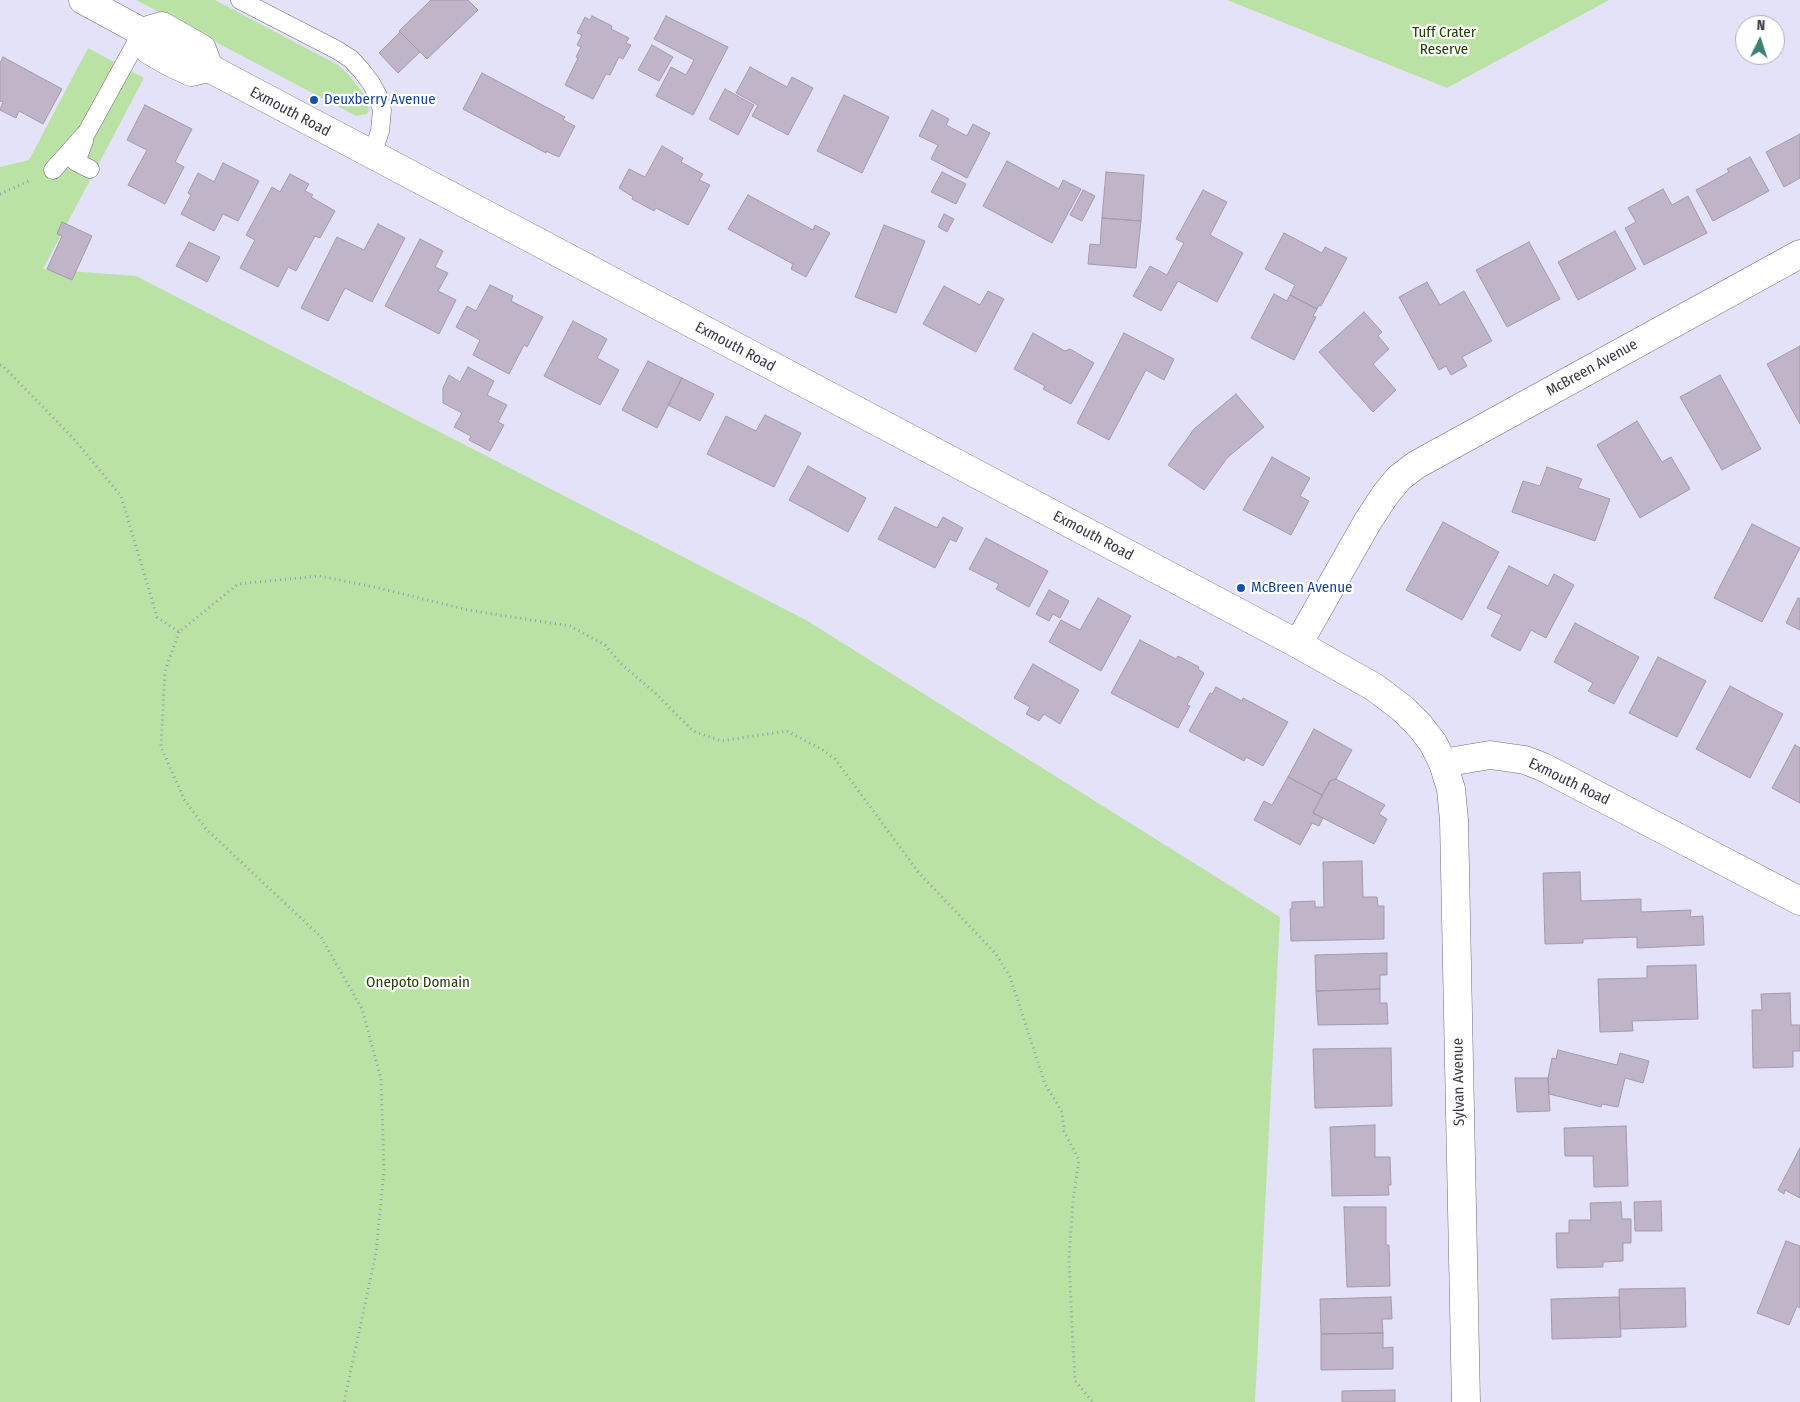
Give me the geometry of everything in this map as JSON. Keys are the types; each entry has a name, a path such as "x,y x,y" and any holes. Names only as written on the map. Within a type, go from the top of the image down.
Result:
{"main road":[{"path":"83,0 142,32"},
{"name":"Exmouth Road","path":"142,32 149,50 191,72 209,68 1298,644 1374,687 1402,708 1420,726 1433,743 1443,763 1490,755 1525,760 1544,767 1800,901"},
{"name":"McBreen Avenue","path":"1298,644 1368,521 1399,478 1416,465 1800,254"},
{"name":"Sylvan Avenue","path":"1443,763 1451,789 1454,820 1466,1402"}],"lane":[{"path":"240,0 336,50 351,59 361,70 371,82 382,110 382,125 372,155"},
{"path":"53,170 87,132 142,32"},
{"path":"80,168 87,132"}],"path":[{"path":"0,194 53,170"},
{"path":"0,365 74,439 121,496 156,617 179,632"},
{"path":"344,1402 376,1253 384,1170 381,1079 362,1009 321,937 206,829 184,799 161,747 165,671 179,632 238,584 319,576 379,588 468,610 570,626 605,645 622,664 653,691 693,731 721,741 787,731 823,750 835,759 919,873 996,954 1010,977 1045,1084 1062,1112 1064,1131 1079,1160 1073,1200 1069,1260 1075,1381 1093,1402"}],"green space":[{"path":"136,0 215,0 338,65 348,74 366,97 369,110 367,114 356,116"},
{"name":"Tuff Crater Reserve","path":"1227,0 1609,0 1447,88"},
{"name":"Onepoto Domain","path":"88,48 144,78 43,269 136,276 806,620 1280,917 1255,1402 0,1402 0,167 29,160"}],"building":[{"path":"431,0 468,0 478,10 427,59 399,31"},
{"path":"592,16 612,26 611,29 629,38 626,43 631,45 623,59 619,57 610,75 606,74 593,99 565,85 578,58 576,57 581,47 577,45 582,35 577,33 585,17 590,20"},
{"path":"666,16 728,47 693,115 656,96 671,67 686,75 694,60 654,39"},
{"path":"400,32 420,52 398,73 379,53"},
{"path":"652,45 673,57 659,81 638,70"},
{"path":"3,57 62,89 43,124 19,111 16,118 0,110 3,102 0,101 0,63"},
{"path":"750,67 787,87 792,77 813,88 788,135 752,116 758,105 736,93"},
{"path":"482,73 565,117 563,120 575,126 559,157 546,151 546,153 463,109"},
{"path":"725,89 754,105 738,135 709,119"},
{"path":"844,95 889,117 862,173 817,151"},
{"path":"145,105 192,129 175,162 184,167 165,204 128,185 147,150 127,140"},
{"path":"932,110 949,119 946,125 967,136 973,124 990,133 967,178 931,159 938,145 919,136"},
{"path":"1800,134 1800,178 1784,187 1766,152"},
{"path":"662,146 683,158 681,162 703,174 699,180 710,185 688,225 656,208 654,211 632,199 633,197 619,188 629,169 645,177"},
{"path":"1750,157 1769,191 1713,221 1696,190 1729,172 1727,169"},
{"path":"1007,161 1059,189 1063,180 1081,189 1052,243 983,206"},
{"path":"223,163 259,181 238,221 223,214 214,231 181,214 191,195 188,193 198,173 214,182"},
{"path":"942,172 966,184 956,204 931,192"},
{"path":"1106,172 1144,175 1141,221 1102,218"},
{"path":"290,174 309,184 305,191 313,195 311,197 335,211 320,238 315,236 296,271 288,267 278,287 240,268 255,240 246,235 272,187 280,192"},
{"path":"1663,189 1672,205 1688,196 1707,233 1644,265 1625,228 1636,222 1628,208"},
{"path":"1083,190 1095,196 1082,221 1070,215"},
{"path":"1203,190 1227,202 1210,235 1243,253 1217,302 1178,281 1161,311 1133,296 1150,266 1167,275 1184,243 1176,239"},
{"path":"748,195 813,230 815,225 830,233 806,277 791,269 793,264 728,229"},
{"path":"944,214 954,219 947,232 938,227"},
{"path":"1102,218 1141,221 1136,268 1088,264 1090,244 1100,245"},
{"path":"62,222 92,236 72,280 47,269 62,236 57,234"},
{"path":"378,224 405,238 372,302 345,288 328,321 301,308 337,237 364,250"},
{"path":"884,225 925,241 896,313 855,297"},
{"path":"1615,231 1636,269 1578,300 1558,262"},
{"path":"1284,233 1322,253 1325,247 1347,258 1321,306 1319,305 1317,309 1290,295 1295,285 1265,269"},
{"path":"420,239 443,251 435,267 448,273 438,291 456,300 439,334 385,306"},
{"path":"189,242 220,257 207,282 176,266"},
{"path":"1529,242 1560,299 1507,327 1476,270"},
{"path":"1427,282 1440,305 1464,291 1492,341 1462,357 1467,366 1451,375 1446,366 1439,370 1399,297"},
{"path":"490,285 513,296 511,301 543,317 527,347 524,345 509,374 473,355 480,340 456,327 467,306 476,311"},
{"path":"944,286 980,305 988,291 1004,299 976,352 923,324"},
{"path":"1274,294 1287,301 1290,295 1317,309 1313,316 1316,317 1294,360 1251,338"},
{"path":"1364,312 1382,332 1378,336 1389,349 1373,364 1396,390 1373,412 1319,352"},
{"path":"573,321 607,339 597,358 619,370 600,405 544,376"},
{"path":"1033,333 1065,351 1070,349 1094,363 1071,404 1043,389 1045,386 1014,369"},
{"path":"1124,333 1174,359 1164,380 1146,370 1109,440 1077,423"},
{"path":"1800,346 1800,424 1767,364"},
{"path":"648,361 682,378 657,428 622,410"},
{"path":"468,367 494,381 487,395 507,405 498,422 504,425 490,451 469,440 471,436 454,427 462,413 443,403 443,388 449,375 460,382"},
{"path":"1720,375 1761,449 1722,470 1680,397"},
{"path":"682,378 714,394 700,421 668,405"},
{"path":"1236,394 1264,427 1227,458 1204,490 1168,465 1194,429"},
{"path":"765,415 801,433 774,487 707,454 726,416 756,431"},
{"path":"1637,421 1662,462 1671,457 1690,489 1640,518 1597,445"},
{"path":"1272,457 1310,478 1300,496 1309,501 1291,535 1243,510"},
{"path":"808,466 866,498 848,532 789,500"},
{"path":"1547,467 1582,479 1578,488 1610,499 1595,541 1512,512 1523,481 1540,486"},
{"path":"895,507 937,528 943,517 963,528 956,542 950,539 935,568 878,539"},
{"path":"1443,522 1499,552 1462,620 1406,590"},
{"path":"1752,524 1800,548 1762,622 1714,598"},
{"path":"986,538 1048,571 1029,607 996,589 999,584 969,569"},
{"path":"1509,566 1548,586 1554,574 1574,585 1546,638 1531,630 1520,651 1491,636 1502,615 1487,608"},
{"path":"1049,590 1069,601 1060,618 1053,614 1049,621 1036,614"},
{"path":"1098,598 1131,616 1101,671 1049,642 1061,620 1080,630"},
{"path":"1798,598 1800,599 1800,630 1786,623"},
{"path":"1575,623 1639,657 1614,704 1588,691 1593,683 1554,662"},
{"path":"1140,640 1176,659 1178,656 1199,667 1198,669 1204,673 1187,705 1190,706 1178,728 1111,693"},
{"path":"1658,657 1706,681 1677,737 1629,713"},
{"path":"1033,664 1079,690 1060,724 1044,714 1039,721 1026,714 1030,707 1014,698"},
{"path":"1730,686 1783,714 1750,778 1696,749"},
{"path":"1216,687 1242,701 1243,698 1288,722 1263,766 1246,757 1244,761 1189,731 1210,693 1212,694"},
{"path":"1314,729 1352,750 1336,779 1330,781 1322,795 1288,777"},
{"path":"1795,745 1800,748 1800,803 1772,788"},
{"path":"1288,777 1322,795 1313,813 1323,818 1319,826 1312,823 1300,845 1254,820 1264,801 1272,805"},
{"path":"1336,779 1385,805 1379,814 1387,819 1374,844 1313,813 1330,781"},
{"path":"1362,861 1363,897 1377,897 1378,906 1384,906 1384,939 1291,941 1290,909 1292,908 1292,902 1315,901 1315,907 1324,907 1323,862"},
{"path":"1580,872 1581,901 1641,899 1641,912 1691,910 1690,917 1703,916 1704,945 1637,948 1637,937 1583,939 1583,943 1545,944 1543,873"},
{"path":"1387,953 1387,975 1380,975 1380,989 1316,991 1315,955"},
{"path":"1696,965 1698,1019 1632,1021 1633,1031 1600,1032 1598,979 1647,978 1647,966"},
{"path":"1380,989 1380,1003 1387,1003 1388,1024 1318,1025 1316,991"},
{"path":"1790,993 1791,1025 1800,1025 1800,1051 1793,1051 1793,1067 1753,1068 1752,1010 1762,1010 1761,994"},
{"path":"1391,1048 1392,1106 1315,1108 1313,1049"},
{"path":"1558,1050 1617,1065 1620,1053 1649,1061 1643,1083 1625,1078 1618,1107 1602,1104 1601,1107 1549,1094 1548,1078 1552,1058 1556,1059"},
{"path":"1515,1078 1548,1078 1550,1111 1517,1112"},
{"path":"1375,1125 1375,1157 1390,1157 1391,1185 1388,1185 1389,1195 1332,1196 1330,1127"},
{"path":"1626,1126 1628,1186 1594,1187 1593,1156 1565,1156 1564,1128"},
{"path":"1800,1148 1800,1198 1785,1190 1784,1194 1778,1190"},
{"path":"1661,1201 1662,1231 1635,1231 1634,1202"},
{"path":"1621,1202 1622,1219 1631,1219 1631,1243 1623,1243 1623,1261 1603,1262 1603,1267 1557,1268 1556,1233 1569,1233 1569,1220 1591,1220 1590,1203"},
{"path":"1344,1207 1386,1207 1386,1245 1389,1245 1390,1286 1347,1287"},
{"path":"1786,1241 1800,1246 1800,1308 1797,1306 1789,1325 1757,1313"},
{"path":"1685,1288 1686,1327 1620,1329 1619,1289"},
{"path":"1391,1297 1392,1319 1382,1319 1383,1333 1321,1334 1320,1299"},
{"path":"1619,1297 1621,1337 1552,1339 1551,1299"},
{"path":"1383,1333 1383,1348 1393,1347 1393,1369 1321,1370 1321,1334"},
{"path":"1395,1390 1395,1402 1342,1402 1342,1391"}],"place":[{"name":"Deuxberry Avenue","path":"314,100"},
{"name":"McBreen Avenue","path":"1241,588"}]}
